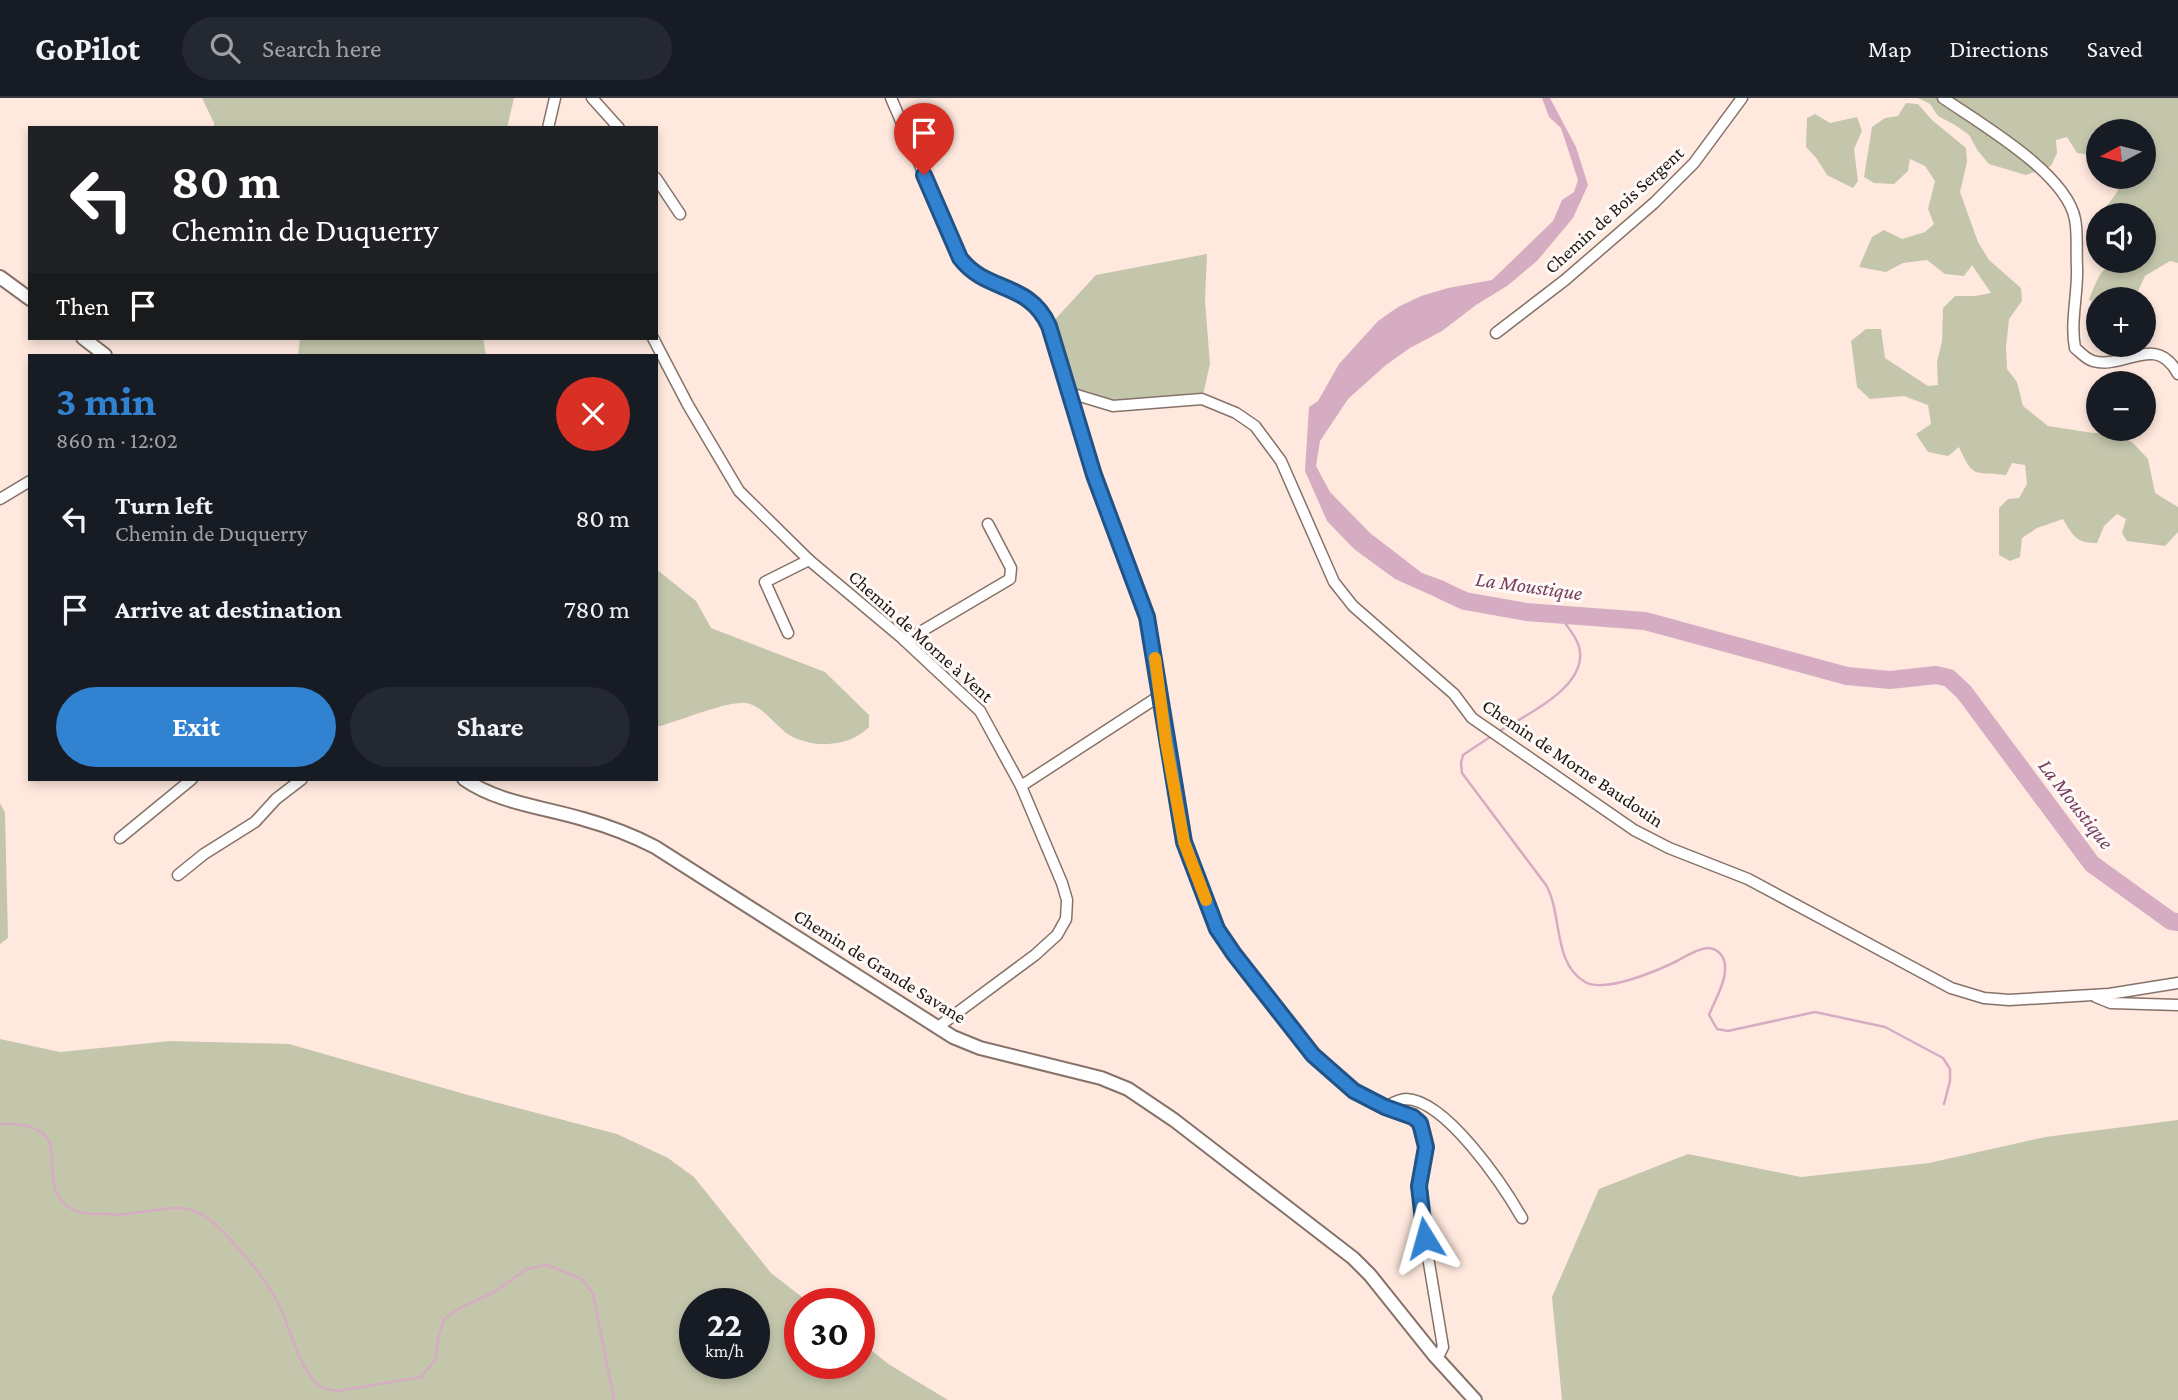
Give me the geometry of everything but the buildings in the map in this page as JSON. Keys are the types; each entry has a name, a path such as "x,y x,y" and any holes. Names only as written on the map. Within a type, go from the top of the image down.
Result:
{"street":[{"path":"548,126 555,98"},
{"path":"592,98 617,126"},
{"path":"891,98 960,258 976,274 1023,295 1044,315 1094,475 1147,617 1184,842 1217,929 1313,1055 1354,1091 1385,1107 1413,1117 1420,1123 1426,1147 1419,1186 1421,1215 1443,1347 1437,1359"},
{"name":"Chemin de Bois Sergent","path":"1496,333 1565,280 1654,203 1693,163 1742,98"},
{"path":"1943,98 2047,174 2066,196 2075,219 2077,282 2072,331 2075,348 2090,360 2108,363 2134,355 2157,354 2172,363 2178,374"},
{"path":"658,181 680,214"},
{"path":"0,277 28,298"},
{"path":"86,340 104,354"},
{"name":"Chemin de Morne à Vent","path":"654,340 688,405 739,491 808,560 905,641 980,711 1021,786 1062,883 1067,900 1066,919 1057,934 1035,955 942,1024 939,1030"},
{"name":"Chemin de Morne Baudouin","path":"1070,393 1113,406 1202,399 1236,413 1255,426 1282,461 1334,582 1353,606 1454,694 1472,718 1633,831 1748,879 1951,988 1984,998 2008,1000 2092,995 2178,984"},
{"path":"0,499 28,482"},
{"path":"905,641 1010,579 1011,568 988,524"},
{"path":"788,633 765,582 808,560"},
{"path":"1021,786 1161,695"},
{"path":"120,838 189,781"},
{"path":"178,875 204,854 256,822 276,799 299,781"},
{"name":"Chemin de Grande Savane","path":"468,781 489,793 583,819 646,843 763,915 939,1030 980,1048 1101,1078 1128,1089 1353,1258 1370,1275 1437,1359 1475,1400"},
{"path":"2092,995 2111,1003 2178,1005"},
{"path":"1385,1107 1405,1099 1424,1104 1449,1121 1509,1195 1522,1218"}],"green space":[{"path":"202,98 514,98 507,126 214,126"},
{"path":"1918,98 2178,98 2178,263 2170,261 2156,269 2156,203 2109,203 2117,189 2156,189 2156,119 2086,119 2086,154 2077,153 2067,137 2056,140 2057,153 2051,166 2026,175 1989,164 1969,135 1938,116 1930,104"},
{"path":"1906,103 1918,104 1932,120 1966,148 1967,162 1960,192 1978,242 1989,260 2021,288 2022,301 2009,319 2006,347 2007,369 2017,382 2023,406 2048,426 2086,432 2086,441 2133,443 2148,459 2155,493 2178,507 2178,532 2165,546 2127,541 2122,533 2126,519 2117,514 2104,526 2097,543 2084,542 2076,537 2063,519 2037,528 2022,538 2020,557 2010,561 1999,555 1999,508 2008,499 2019,498 2027,484 2025,465 2012,463 2006,475 1981,473 1968,465 1959,447 1948,456 1928,452 1916,434 1931,424 1928,405 1904,396 1870,399 1857,387 1851,341 1866,329 1881,329 1885,358 1928,386 1938,385 1937,362 1942,341 1943,308 1955,296 1991,293 1972,265 1964,276 1945,274 1927,260 1903,263 1886,272 1859,267 1872,237 1884,230 1902,239 1925,232 1934,224 1928,209 1935,181 1925,166 1910,159 1908,171 1894,184 1874,183 1864,177 1872,127 1885,118 1898,116"},
{"path":"1815,114 1830,123 1857,117 1862,131 1854,149 1858,181 1853,188 1827,175 1806,147 1807,118"},
{"path":"1207,254 1205,301 1210,364 1202,399 1113,406 1070,393 1049,326 1096,275"},
{"path":"2101,273 2150,273 2145,276 2140,287 2095,287"},
{"path":"300,340 483,340 486,354 298,354"},
{"path":"658,571 696,601 711,628 825,672 869,715 869,727 843,742 813,743 793,737 750,704 718,707 658,726"},
{"path":"0,803 5,813 8,938 0,944"},
{"path":"0,1039 60,1052 170,1041 289,1044 617,1134 668,1158 694,1177 771,1273 790,1288 784,1288 784,1379 875,1379 875,1353 948,1400 0,1400"},
{"path":"2178,1120 2178,1400 1562,1400 1552,1297 1599,1189 1688,1154 1801,1177 1929,1163 2045,1137"}],"shaded area":[{"path":"1542,98 1550,98 1576,147 1588,185 1573,218 1537,261 1507,286 1442,331 1386,365 1348,399 1320,441 1316,466 1330,492 1370,533 1422,573 1467,594 1460,608 1395,579 1354,549 1327,521 1305,471 1309,407 1318,401 1339,364 1378,321 1421,296 1492,280 1553,221 1562,200 1574,192 1578,180 1561,128 1549,117"}],"waterway":[{"name":"La Moustique","path":"1443,591 1465,601 1526,612 1645,621 1847,676 1890,680 1936,675 1949,678 1964,692 2092,864 2171,921 2178,922"},
{"path":"1498,732 1550,700 1573,678 1579,665 1579,647 1559,615"},
{"path":"1493,735 1463,755 1462,773 1546,885 1555,910 1567,963 1585,982 1604,985 1629,980 1665,967 1698,950 1711,948 1721,954 1725,966 1725,975 1709,1015 1717,1029 1728,1031 1815,1012 1885,1027 1943,1058 1950,1069 1944,1104"},
{"path":"0,1124 25,1125 41,1131 49,1141 52,1152 56,1192 65,1204 74,1210 121,1214 184,1208 205,1216 233,1242 263,1279 281,1309 307,1371 314,1381 324,1388 337,1391 421,1377 435,1360 444,1319 492,1293 527,1269 547,1265 582,1279 593,1294 614,1400"}],"slow traffic":[{"path":"1155,658 1166,742 1184,842 1206,900"}],"route":[{"path":"924,175 960,258 967,268 1023,295 1035,304 1049,326 1094,475 1147,617 1184,842 1217,929 1313,1055 1354,1091 1385,1107 1413,1117 1420,1123 1426,1147 1419,1186 1425,1238"}]}
